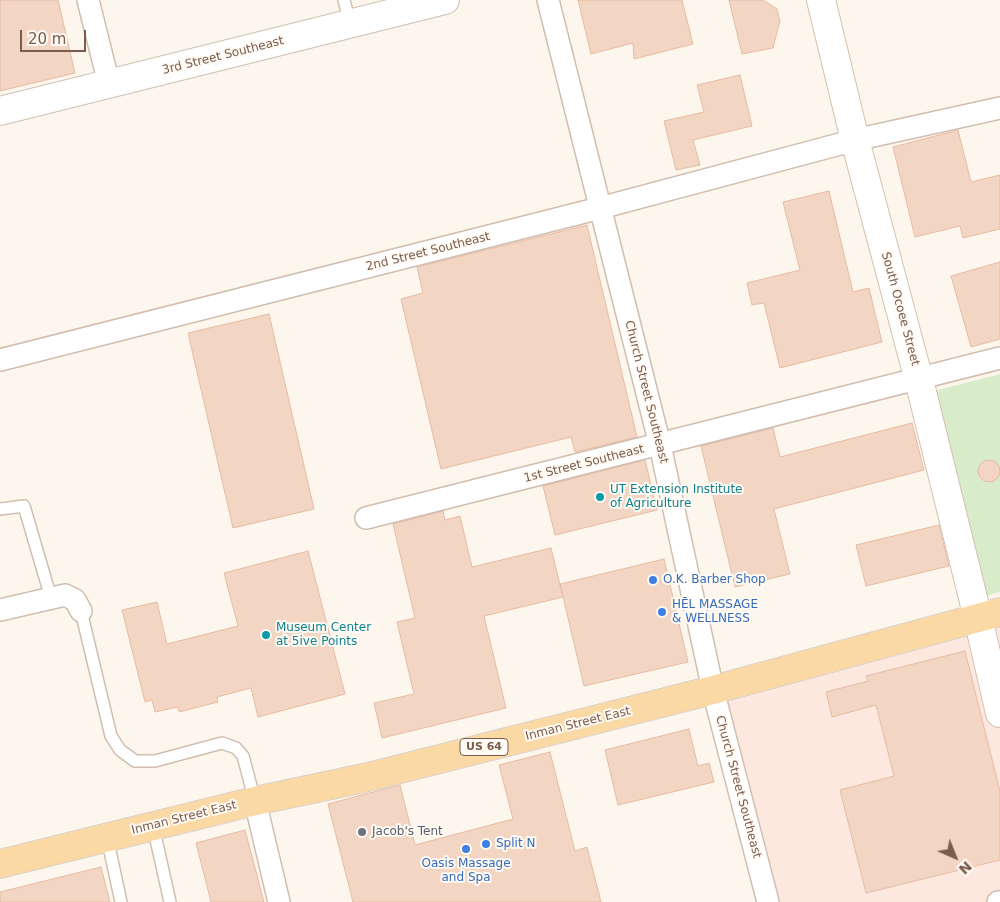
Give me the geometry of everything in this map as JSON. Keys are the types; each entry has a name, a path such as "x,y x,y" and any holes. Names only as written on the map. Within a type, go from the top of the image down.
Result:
{"main road":[{"name":"3rd Street Southeast","path":"0,111 109,84 347,12 445,0"},
{"name":"South Ocoee Street","path":"821,0 855,140 919,380 989,615 1000,714"},
{"name":"Inman Street East","path":"0,864 255,801 364,778 712,690 989,615"}],"street":[{"path":"88,0 109,84"},
{"name":"Church Street Southeast","path":"548,0 660,445 712,690 768,902"},
{"name":"2nd Street Southeast","path":"0,360 600,208 855,140 1000,108"},
{"name":"1st Street Southeast","path":"366,518 919,380 1000,358"},
{"path":"0,610 65,595 75,600 80,611"},
{"path":"255,801 279,902"}],"lane":[{"path":"0,509 24,506 52,598"},
{"path":"80,611 112,736 120,750 135,761 155,761 222,743 236,748 243,756 255,801"},
{"path":"153,826 170,902"},
{"path":"107,837 121,902"}],"shaded area":[{"path":"1000,612 1000,902 768,902 713,690"}],"green space":[{"path":"1000,374 1000,592 985,596 934,391"}],"building":[{"path":"0,0 58,0 75,73 0,91"},
{"path":"578,0 682,0 693,44 634,59 633,43 591,54"},
{"path":"729,0 763,0 777,9 780,21 773,48 742,54"},
{"path":"740,75 752,126 693,140 700,165 676,170 664,121 704,112 697,85"},
{"path":"958,130 971,182 1000,175 1000,229 963,238 960,226 915,237 893,147"},
{"path":"829,191 853,292 869,288 882,342 780,368 764,303 752,305 747,283 800,270 783,202"},
{"path":"587,225 637,437 575,452 571,437 441,469 401,299 423,293 417,267"},
{"path":"1000,262 1000,339 971,347 951,276"},
{"path":"269,314 314,509 233,528 188,333"},
{"path":"912,423 924,470 774,509 790,574 735,587 701,446 773,428 780,457"},
{"name":"UT Extension Institute of Agriculture","path":"645,460 657,510 555,535 543,486"},
{"path":"989,460 997,463 1000,471 997,479 989,482 981,479 978,471 981,463"},
{"path":"443,511 445,520 460,516 472,567 551,548 563,597 484,616 506,708 382,738 374,703 414,694 397,622 415,618 393,524"},
{"path":"939,525 949,566 866,586 856,545"},
{"name":"Museum Center at 5ive Points","path":"308,551 345,694 258,717 251,688 217,697 218,702 179,712 178,707 155,712 152,700 145,702 122,610 157,602 167,644 238,626 224,573"},
{"path":"664,559 688,662 584,686 560,584"},
{"path":"965,651 1000,791 1000,860 866,893 840,790 894,776 876,705 832,717 826,692 868,681 866,676"},
{"path":"689,729 698,766 709,763 714,782 618,805 605,750"},
{"path":"550,752 575,851 587,847 601,902 353,902 328,804 400,785 415,845 513,819 499,765"},
{"path":"245,830 264,902 211,902 196,843"},
{"path":"101,867 110,902 0,902 0,892"}],"place":[{"name":"UT Extension Institute of Agriculture","path":"600,497"},
{"name":"O.K. Barber Shop","path":"653,580"},
{"name":"HĒL MASSAGE & WELLNESS","path":"662,612"},
{"name":"Museum Center at 5ive Points","path":"266,635"},
{"name":"Jacob's Tent","path":"362,832"},
{"name":"Split N","path":"486,844"},
{"name":"Oasis Massage and Spa","path":"466,849"}]}
